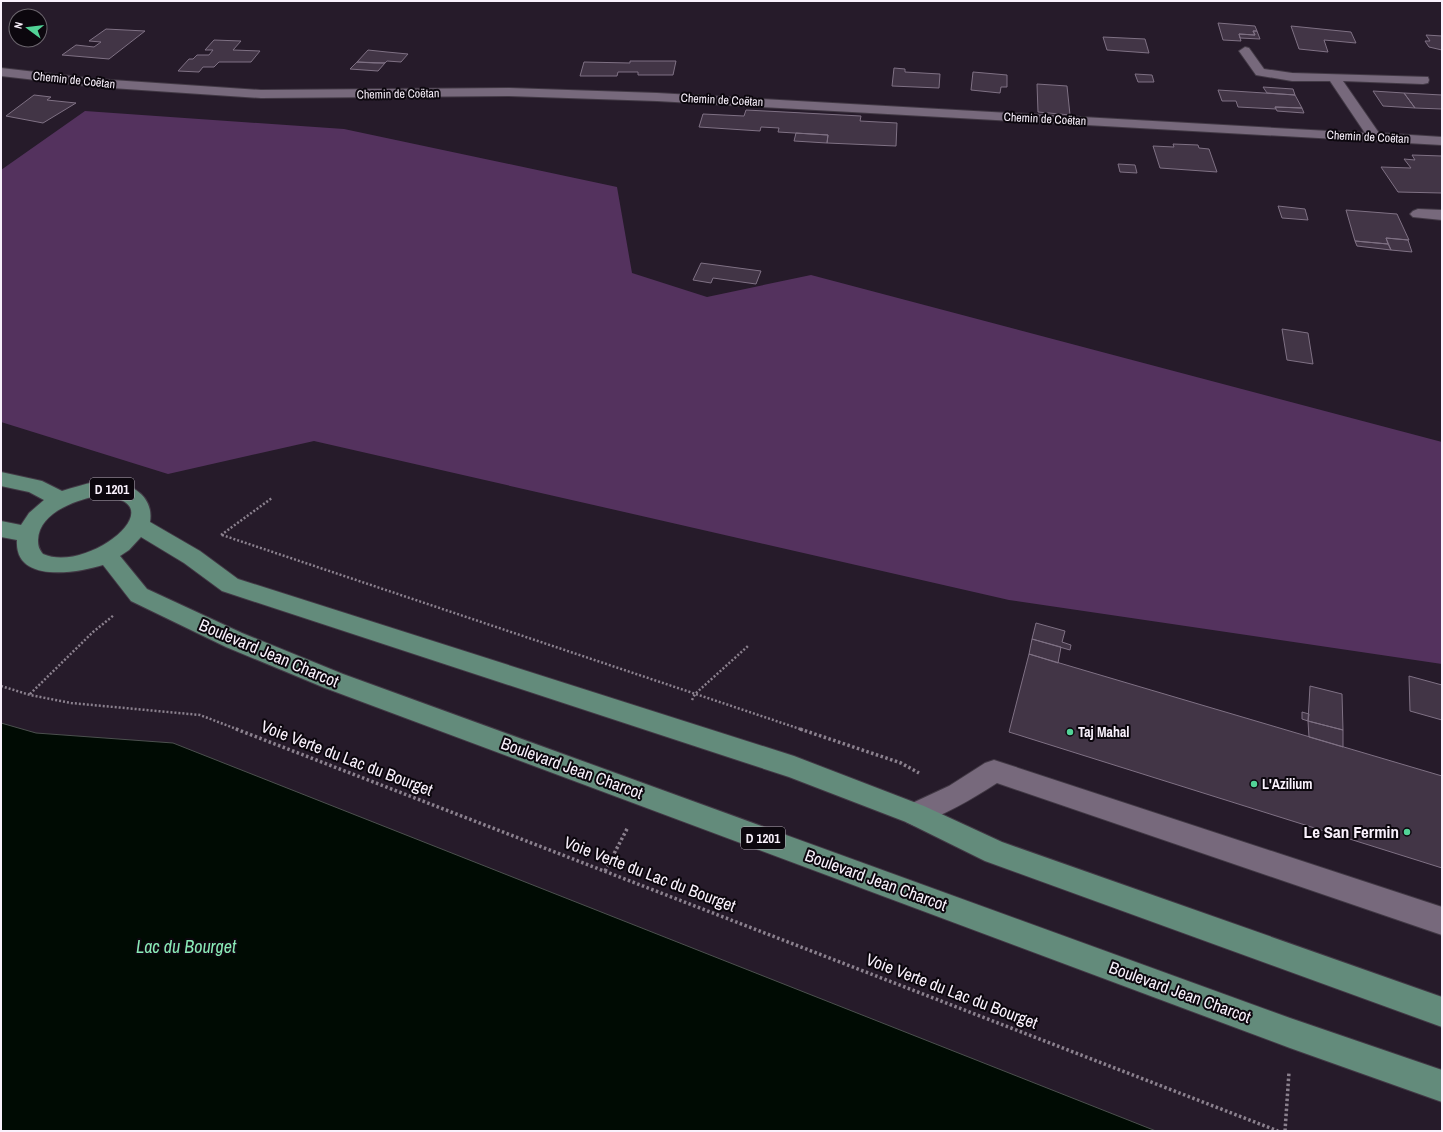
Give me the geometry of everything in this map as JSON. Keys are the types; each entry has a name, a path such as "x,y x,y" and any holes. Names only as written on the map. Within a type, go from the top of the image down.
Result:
{"main road":[{"path":"1,479 35,486 61,500"},
{"name":"D 1201","path":"27,534 33,522 41,514 61,500 78,493 96,489 113,489 126,493 136,500 140,507 141,516 138,525"},
{"path":"1,529 27,534 26,545 31,555 40,562 54,565 71,565 89,561 106,554 131,536 138,525 192,556 230,585 794,767 915,814 995,852 1442,1012"},
{"name":"Boulevard Jean Charcot","path":"106,554 139,595 234,640 334,681 646,794 1282,1030 1442,1086"}],"street":[{"path":"1245,51 1260,72 1292,77 1423,80"},
{"name":"Chemin de Coëtan","path":"1,72 97,83 261,94 509,92 657,97 1442,141"},
{"path":"1334,77 1375,137"},
{"path":"1418,214 1442,215"},
{"path":"915,814 958,794 994,771 1442,921"}],"path":[{"path":"192,556 272,498"},
{"path":"30,695 93,632"},
{"path":"678,729 695,694 748,646"},
{"name":"Voie Verte du Lac du Bourget","path":"1,686 30,695 71,703 200,715 605,870 1278,1131"},
{"path":"605,870 630,823"},
{"path":"1285,1131 1289,1070"}],"shaded area":[{"path":"85,111 344,129 617,187 632,273 707,297 811,275 1442,442 1442,664 1009,600 314,441 168,474 1,422 1,170"}],"water":[{"name":"Lac du Bourget","path":"1,723 36,733 173,743 1156,1131 1,1131"}],"building":[{"path":"1218,23 1255,26 1257,31 1253,31 1255,35 1239,34 1241,41 1223,40"},
{"path":"1291,26 1351,32 1356,43 1324,40 1328,52 1299,49"},
{"path":"106,29 145,31 109,59 62,55 76,45 94,47 101,42 89,41"},
{"path":"1253,31 1257,31 1260,39 1240,38 1239,34 1255,35"},
{"path":"1426,35 1442,36 1442,50 1429,47 1425,41 1430,41"},
{"path":"1103,37 1145,39 1149,53 1107,50"},
{"path":"214,40 241,41 233,50 260,51 251,62 219,62 214,67 203,67 199,72 178,71 189,59 193,59 197,55 209,55 213,50 205,50"},
{"path":"368,50 408,54 401,62 357,62"},
{"path":"630,61 676,61 673,75 638,75 638,72 618,72 617,76 580,76 584,62 630,63"},
{"path":"357,62 385,63 378,71 350,69"},
{"path":"894,68 905,69 905,72 940,74 939,88 892,86"},
{"path":"973,72 1007,75 1007,87 1001,87 1000,93 971,90"},
{"path":"1135,74 1152,75 1154,82 1138,82"},
{"path":"1037,84 1067,86 1070,115 1038,112"},
{"path":"1263,87 1293,89 1295,95 1267,93"},
{"path":"1218,90 1295,95 1302,108 1275,107 1276,109 1238,107 1236,101 1222,101"},
{"path":"1373,91 1404,93 1415,108 1383,106"},
{"path":"1404,93 1442,95 1442,109 1415,108"},
{"path":"34,95 51,97 47,100 76,103 43,123 6,116"},
{"path":"1275,107 1302,108 1304,113 1277,111"},
{"path":"746,110 861,116 860,121 897,123 896,146 827,143 828,135 778,132 779,128 761,127 760,131 699,127 703,114 744,116"},
{"path":"796,133 828,135 827,143 794,141"},
{"path":"1173,144 1198,145 1199,148 1209,149 1217,172 1160,168 1153,146 1174,147"},
{"path":"1412,155 1442,156 1442,193 1398,192 1381,167 1411,168 1404,159 1415,160"},
{"path":"1118,164 1135,165 1137,173 1120,172"},
{"path":"1278,206 1305,209 1308,220 1282,218"},
{"path":"1346,210 1397,214 1409,240 1386,238 1388,244 1355,241"},
{"path":"1386,238 1408,240 1412,252 1391,250"},
{"path":"1355,241 1388,244 1391,250 1357,246"},
{"path":"701,263 761,271 756,284 713,278 711,283 693,280"},
{"path":"1282,329 1308,333 1313,364 1287,360"},
{"path":"1036,623 1065,631 1062,642 1071,645 1070,650 1032,639"},
{"path":"1032,639 1061,647 1058,663 1029,654"},
{"path":"1029,654 1442,776 1442,868 1009,732"},
{"path":"1409,676 1442,685 1442,720 1410,711"},
{"path":"1310,686 1342,694 1343,730 1308,721"},
{"path":"1302,712 1309,714 1308,721 1302,719"},
{"path":"1308,721 1343,730 1343,747 1309,737"}],"place":[{"name":"Taj Mahal","path":"1070,732"},
{"name":"L'Azilium","path":"1254,784"},
{"name":"Le San Fermin","path":"1407,832"}]}
